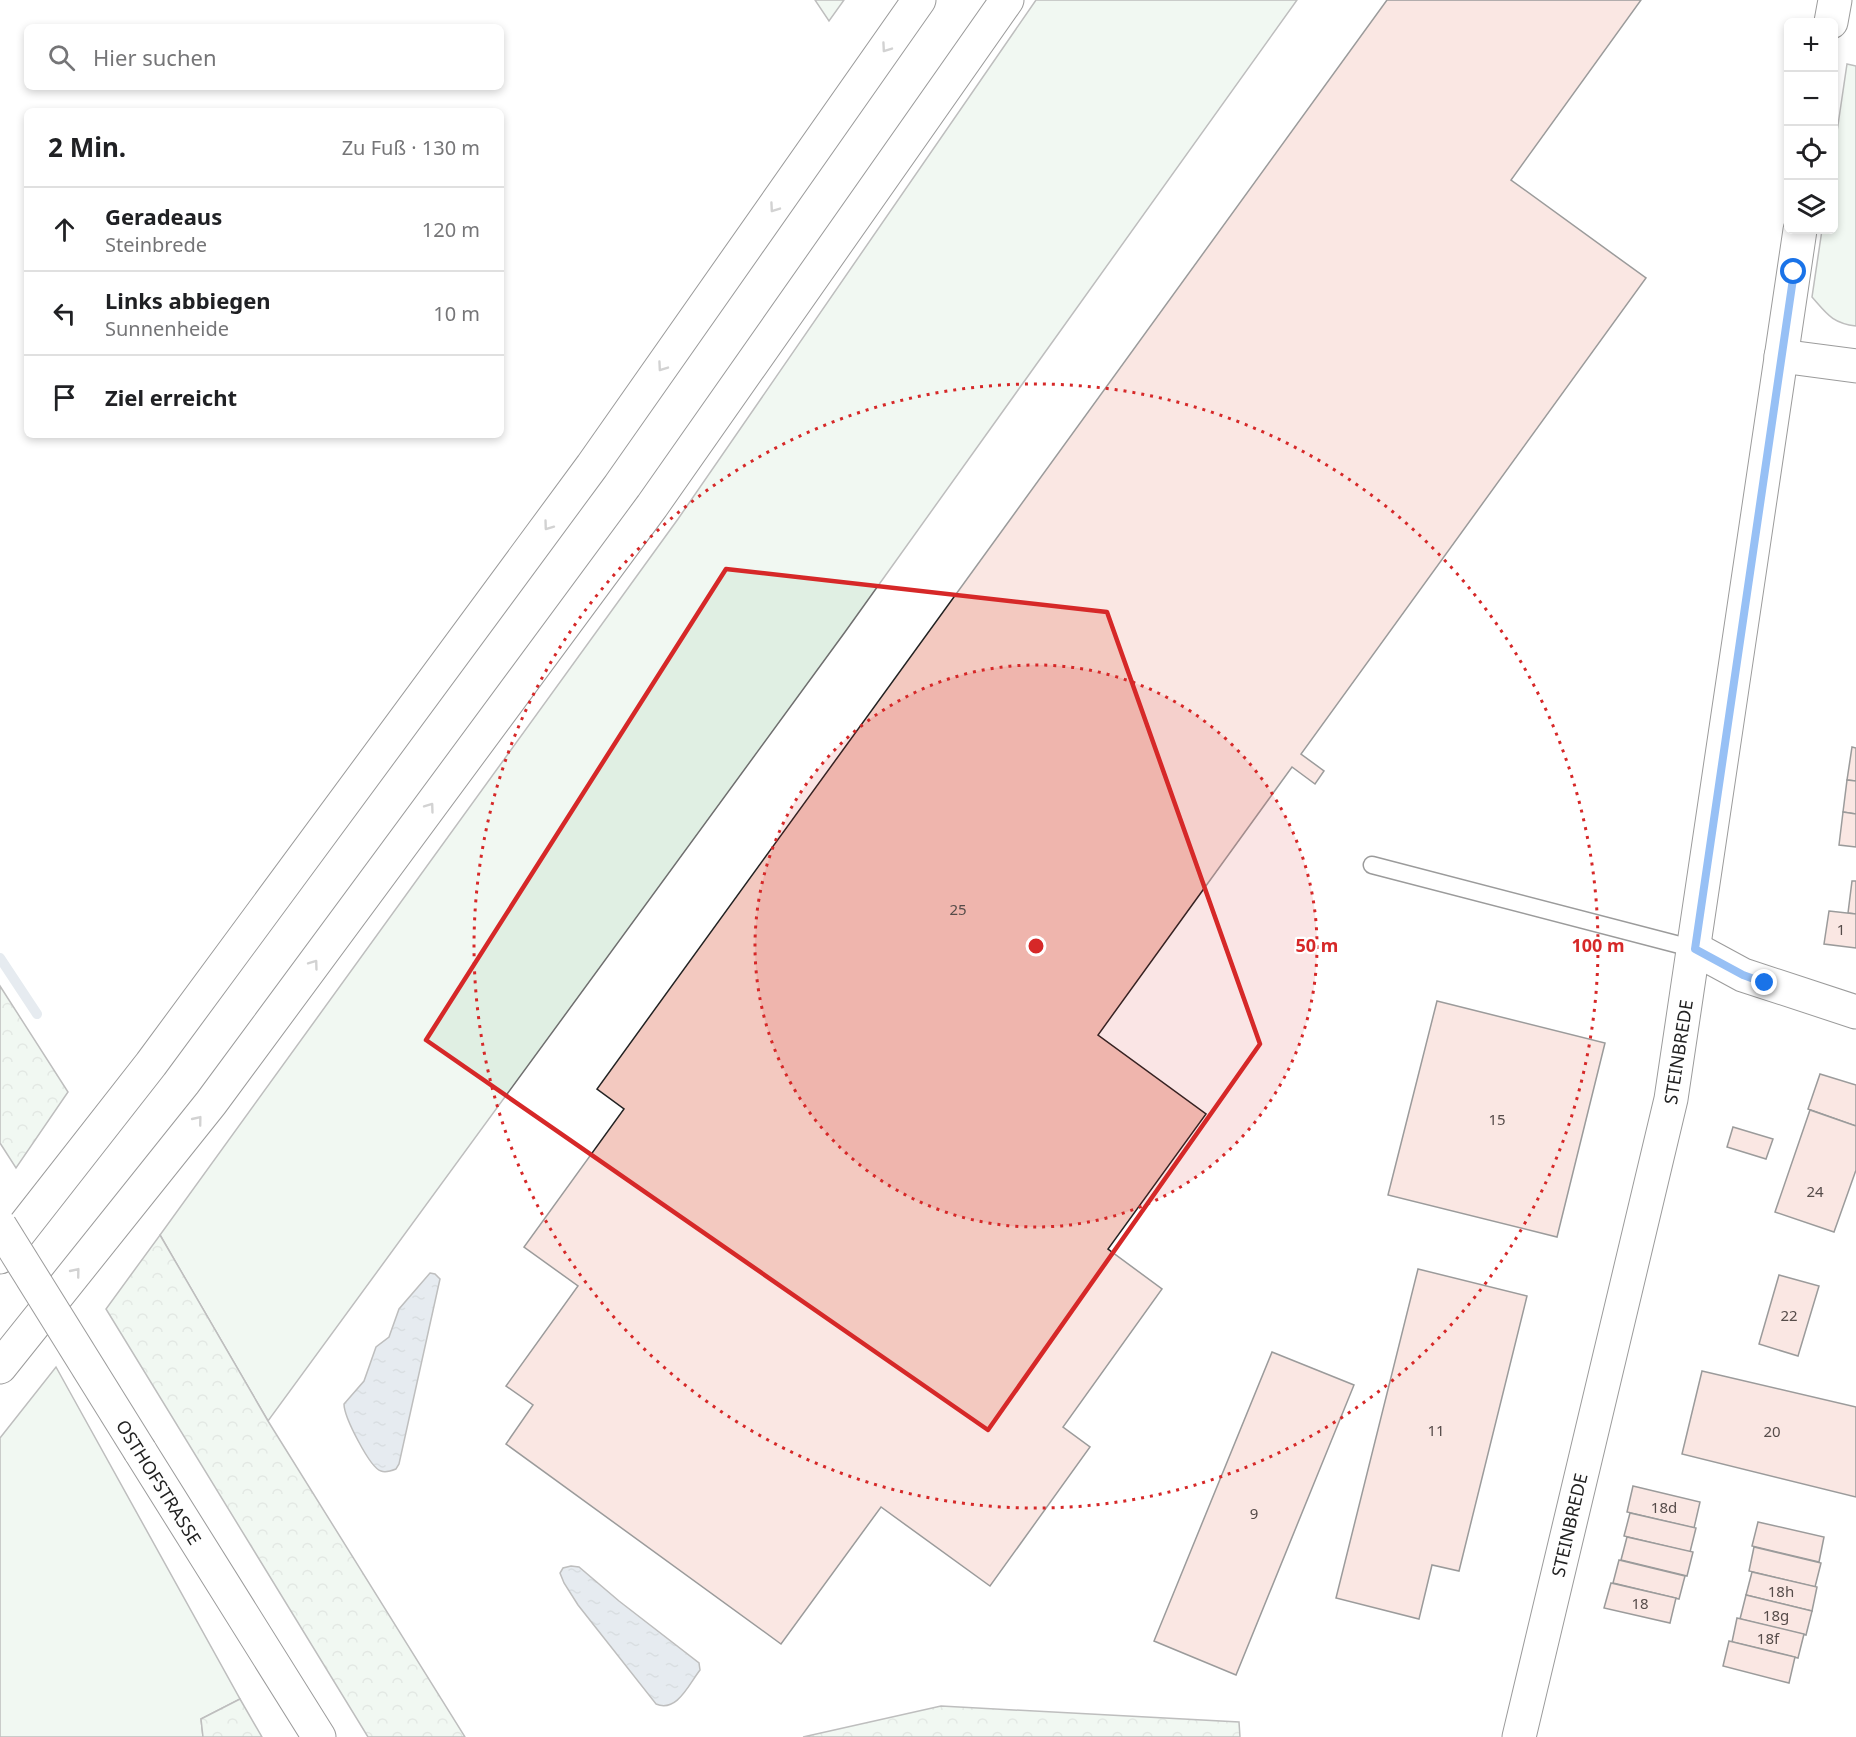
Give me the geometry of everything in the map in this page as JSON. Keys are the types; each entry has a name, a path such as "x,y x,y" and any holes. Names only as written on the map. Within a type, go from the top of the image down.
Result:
{"main road":[{"path":"0,1257 151,1064 578,485 919,0"},
{"path":"0,1367 211,1103 631,535 1007,0"},
{"path":"1832,18 1835,0"},
{"name":"STEINBREDE","path":"1519,1737 1671,1099 1799,234"},
{"path":"1781,356 1856,366"},
{"path":"1695,949 1743,975 1856,1012"},
{"name":"OSTHOFSTRASSE","path":"0,1226 319,1737"}],"lane":[{"path":"1372,865 1695,949"}],"highlighted area":[{"path":"726,569 1107,612 1260,1044 988,1430 426,1040"}],"green space":[{"path":"815,0 844,0 829,21"},
{"path":"1036,0 1297,0 845,632 268,1421 160,1235 678,519"},
{"path":"1847,64 1856,66 1856,326 1835,320 1812,297 1821,234 1838,234 1838,125"},
{"path":"0,986 68,1092 16,1168 0,1143"},
{"path":"160,1235 268,1421 465,1737 368,1737 106,1309"},
{"path":"56,1367 240,1699 201,1719 203,1737 0,1737 0,1438"},
{"path":"240,1699 262,1737 203,1737 201,1719"},
{"path":"941,1706 1239,1722 1240,1737 803,1737"}],"water":[{"path":"430,1273 440,1279 399,1464 396,1469 383,1472 376,1468 364,1452 348,1420 344,1404 364,1381 376,1347 389,1337 399,1309"},
{"path":"579,1567 699,1663 700,1670 676,1701 663,1706 656,1704 578,1605 560,1573 563,1568"}],"building":[{"path":"1387,0 1641,0 1511,180 1646,278 1301,754 1324,771 1315,784 1292,767 1098,1035 1206,1114 1108,1249 1162,1289 1063,1427 1090,1447 990,1586 881,1507 781,1644 506,1444 533,1405 506,1386 578,1286 524,1247 624,1109 597,1089"},
{"path":"1852,747 1856,748 1856,781 1847,780"},
{"path":"1847,780 1856,781 1856,814 1843,812"},
{"path":"1843,812 1856,814 1856,847 1839,845"},
{"path":"1852,881 1856,881 1856,914 1848,913"},
{"path":"1829,911 1856,914 1856,948 1824,944"},
{"path":"1437,1001 1605,1043 1557,1237 1388,1195"},
{"path":"1820,1074 1856,1085 1856,1126 1808,1109"},
{"path":"1810,1110 1856,1126 1856,1170 1834,1232 1775,1212"},
{"path":"1733,1127 1773,1139 1766,1159 1727,1147"},
{"path":"1418,1269 1527,1296 1459,1571 1432,1565 1419,1619 1336,1598"},
{"path":"1779,1275 1819,1286 1798,1356 1759,1344"},
{"path":"1272,1352 1354,1385 1236,1675 1154,1641"},
{"path":"1702,1371 1856,1407 1856,1497 1682,1454"},
{"path":"1633,1486 1700,1502 1694,1528 1627,1512"},
{"path":"1630,1513 1696,1528 1690,1552 1624,1536"},
{"path":"1758,1522 1824,1537 1819,1562 1752,1546"},
{"path":"1627,1537 1693,1552 1687,1576 1621,1560"},
{"path":"1754,1547 1821,1563 1815,1587 1749,1571"},
{"path":"1619,1560 1685,1576 1679,1599 1613,1583"},
{"path":"1752,1572 1817,1587 1812,1611 1746,1595"},
{"path":"1611,1583 1676,1598 1670,1623 1604,1608"},
{"path":"1746,1595 1812,1611 1806,1635 1740,1619"},
{"path":"1737,1618 1804,1634 1798,1658 1732,1642"},
{"path":"1729,1641 1795,1657 1789,1683 1723,1666"}],"waterway":[{"path":"0,958 37,1014"}],"route":[{"path":"1765,983 1743,975 1695,949 1794,272"}]}
